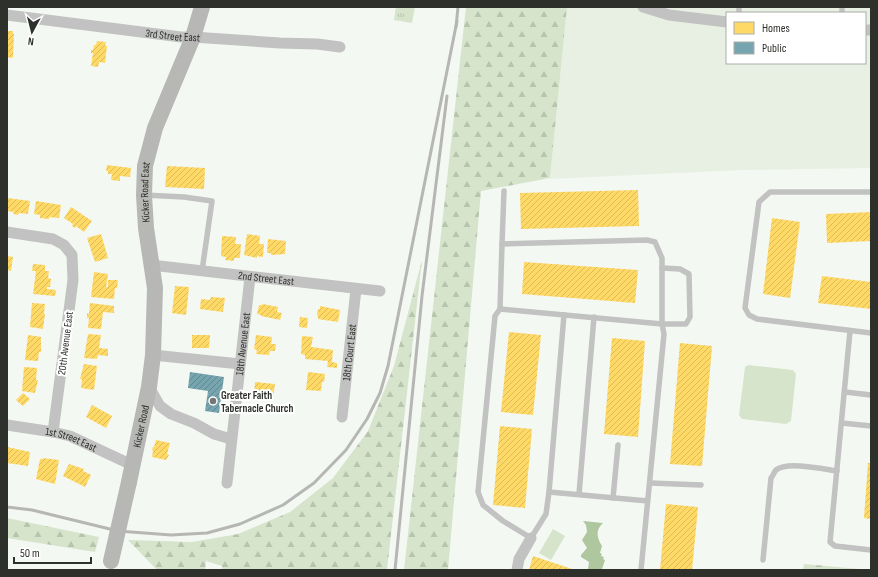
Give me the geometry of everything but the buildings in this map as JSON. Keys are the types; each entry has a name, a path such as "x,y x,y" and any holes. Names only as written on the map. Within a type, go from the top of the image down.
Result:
{"main road":[{"name":"Kicker Road East","path":"149,387 153,356 155,288 146,228 144,195 145,166 155,128 193,36 202,7"},
{"name":"Kicker Road","path":"110,565 149,387"}],"street":[{"path":"643,7 669,16 726,22"},
{"name":"3rd Street East","path":"7,15 181,37 193,36 280,43 317,44 340,47"},
{"name":"20th Avenue East","path":"7,232 52,239 64,245 72,255 73,280 53,432"},
{"name":"2nd Street East","path":"151,265 380,291"},
{"name":"18th Avenue East","path":"227,483 250,277"},
{"name":"18th Court East","path":"342,417 356,289"},
{"path":"153,356 240,364"},
{"path":"149,387 160,406 171,414 194,423 214,434 231,439"},
{"name":"1st Street East","path":"7,425 53,432 76,438 132,465"},
{"path":"517,570 520,559 531,538"}],"lane":[{"path":"504,191 500,309 494,316 478,492 483,505 503,521 531,538 546,514 564,314"},
{"path":"871,192 770,192 759,202 745,308 749,316 758,319 871,334"},
{"path":"144,195 184,197 212,201 202,271"},
{"path":"502,244 648,240 655,242 662,258 662,324 664,334 641,570"},
{"path":"500,309 662,324 686,324 690,317 689,274 680,269 662,268"},
{"path":"579,494 594,317"},
{"path":"850,331 830,542 835,546 871,550"},
{"path":"845,392 871,395"},
{"path":"842,423 871,426"},
{"path":"613,498 618,445"},
{"path":"763,560 771,478 776,471 782,467 792,466 837,471"},
{"path":"650,483 701,485"},
{"path":"549,492 648,502"}],"shaded area":[{"path":"567,7 871,7 871,168 743,170 550,179"},
{"path":"583,521 603,523 598,531 599,540 602,546 600,553 605,560 602,569 588,569 589,562 581,557 587,548 582,540 587,532 586,525"}],"green space":[{"path":"396,7 415,7 412,23 394,20"},
{"path":"466,7 567,7 550,178 481,191 448,570 404,570"},
{"path":"422,260 387,570 222,570 222,566 206,561 205,570 157,570 128,540 192,542 238,534 290,512 333,478 368,431 394,366"},
{"path":"748,365 793,370 796,374 791,421 786,424 742,419 739,415 745,367"},
{"path":"7,518 99,537 95,552 7,538"},
{"path":"553,529 565,536 551,560 539,553"},
{"path":"804,564 871,570 803,570"}],"railway":[{"path":"456,27 458,7"},
{"path":"7,507 32,510 118,531 171,535 207,533 240,524 283,505 314,483 346,450 367,419 380,393 388,366 457,21"},
{"path":"395,570 422,296 447,96"}],"place":[{"name":"Greater Faith Tabernacle Church","path":"213,401"}]}
